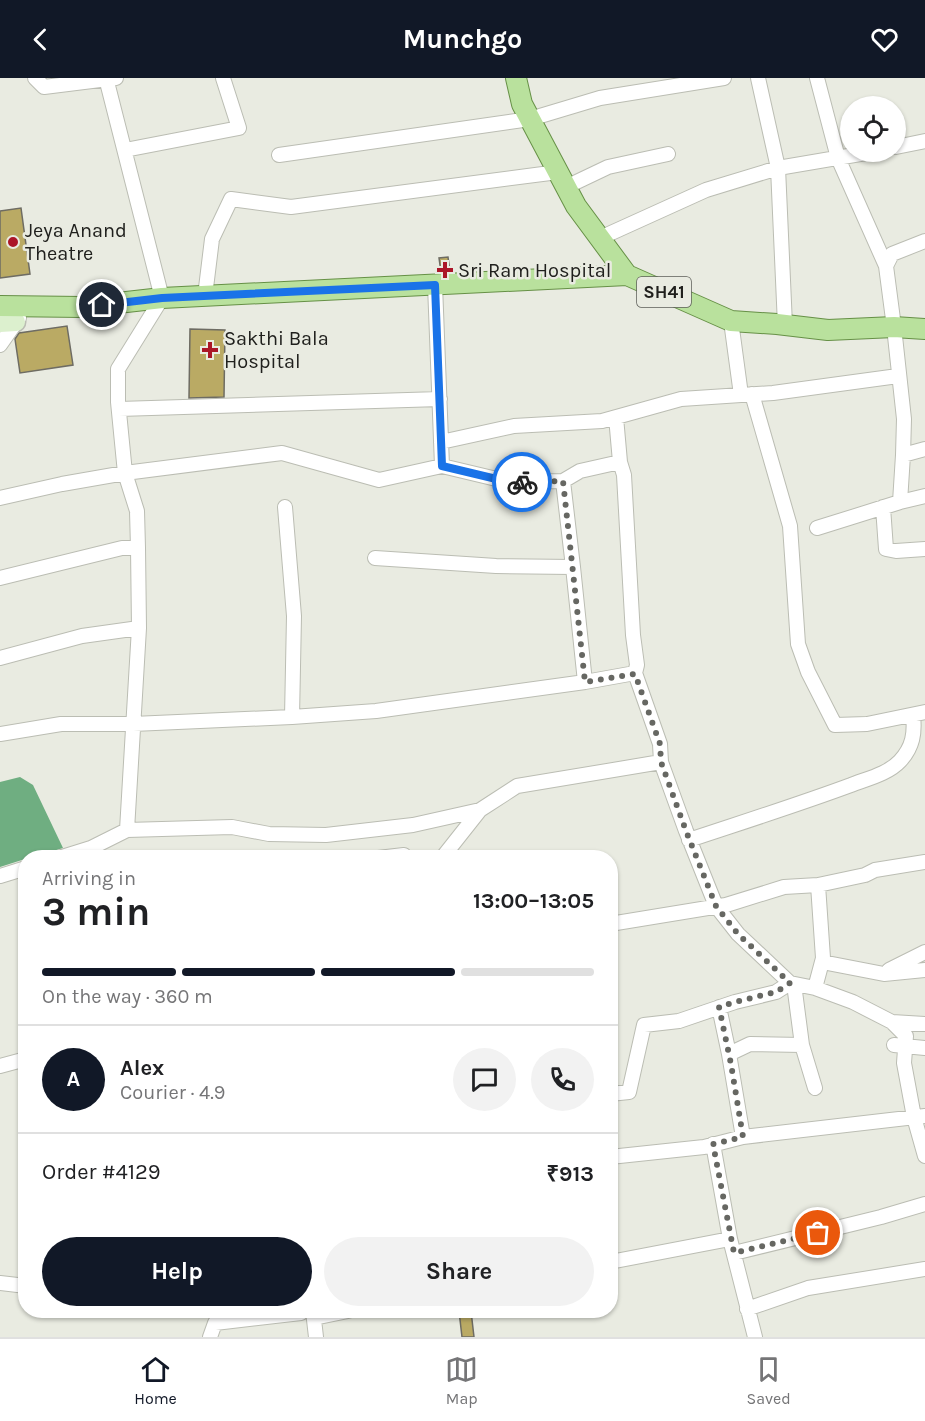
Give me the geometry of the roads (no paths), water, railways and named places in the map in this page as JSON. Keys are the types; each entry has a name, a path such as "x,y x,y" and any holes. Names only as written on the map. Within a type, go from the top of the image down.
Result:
{"main road":[{"name":"SH41","path":"516,78 522,104 576,206 627,275 731,321 828,330 894,327 925,329"},
{"path":"0,306 14,317 162,298 627,275"}],"street":[{"path":"35,78 44,87 110,79 125,150 162,298 118,369 125,472 137,511 138,548 139,628 127,830"},
{"path":"125,150 239,128 224,78"},
{"path":"279,155 530,119 600,98 724,78"},
{"path":"758,78 778,168 785,325"},
{"path":"817,78 838,158 886,267 904,420 900,501"},
{"path":"906,145 925,141"},
{"path":"205,296 212,239 231,199 291,207 562,179 668,154"},
{"path":"600,238 706,190 778,168 838,158"},
{"path":"886,267 892,254 925,241"},
{"path":"435,285 442,466"},
{"path":"0,345 14,317"},
{"path":"689,840 816,798 884,772 899,762 911,746 919,713 867,724 835,725 808,672 798,644 790,526 746,395 731,321"},
{"path":"441,442 514,426 602,421 681,399 773,393 898,376"},
{"path":"119,409 440,399"},
{"path":"616,417 620,462 624,475 633,635 637,665 635,674 660,744 661,762 716,906 738,934 792,984 815,988 853,1002 892,1022 906,1036 900,1045 919,1117 925,1156"},
{"path":"903,455 925,449"},
{"path":"0,498 125,472 282,453 379,480 442,466 509,482 563,481 580,471 620,462"},
{"path":"563,481 585,682"},
{"path":"817,528 900,501 925,496"},
{"path":"285,507 294,616 291,717"},
{"path":"883,507 886,549 896,551 925,549"},
{"path":"0,578 122,548 138,548"},
{"path":"375,558 496,566 573,567"},
{"path":"0,658 82,636 139,628"},
{"path":"0,735 61,724 133,724 376,711 635,674"},
{"path":"448,850 480,810 517,786 661,762"},
{"path":"97,850 127,830 232,827 269,834 327,835 413,825 480,810"},
{"path":"618,923 726,905 784,887 818,885 865,875 875,870 925,862"},
{"path":"0,876 18,870"},
{"path":"815,988 823,958 818,885"},
{"path":"884,974 885,971 925,952"},
{"path":"822,962 884,974 925,970"},
{"path":"618,1093 629,1092 644,1025 679,1021 735,1002 776,992 792,984"},
{"path":"792,984 802,1045 815,1088"},
{"path":"719,1007 743,1137"},
{"path":"892,1022 925,1024"},
{"path":"729,1054 750,1044 802,1045"},
{"path":"900,1045 925,1048"},
{"path":"0,1066 18,1061"},
{"path":"618,1156 713,1144 743,1137 919,1117"},
{"path":"713,1144 732,1246 755,1337"},
{"path":"618,1261 732,1246 881,1218 925,1204"},
{"path":"747,1309 808,1288 925,1269"},
{"path":"0,1284 18,1285"},
{"path":"210,1337 215,1323 267,1318"},
{"path":"310,1318 316,1337"}],"place":[{"name":"Jeya Anand Theatre","path":"13,242"},
{"name":"Sri Ram Hospital","path":"445,270"},
{"name":"Sakthi Bala Hospital","path":"210,350"}]}
